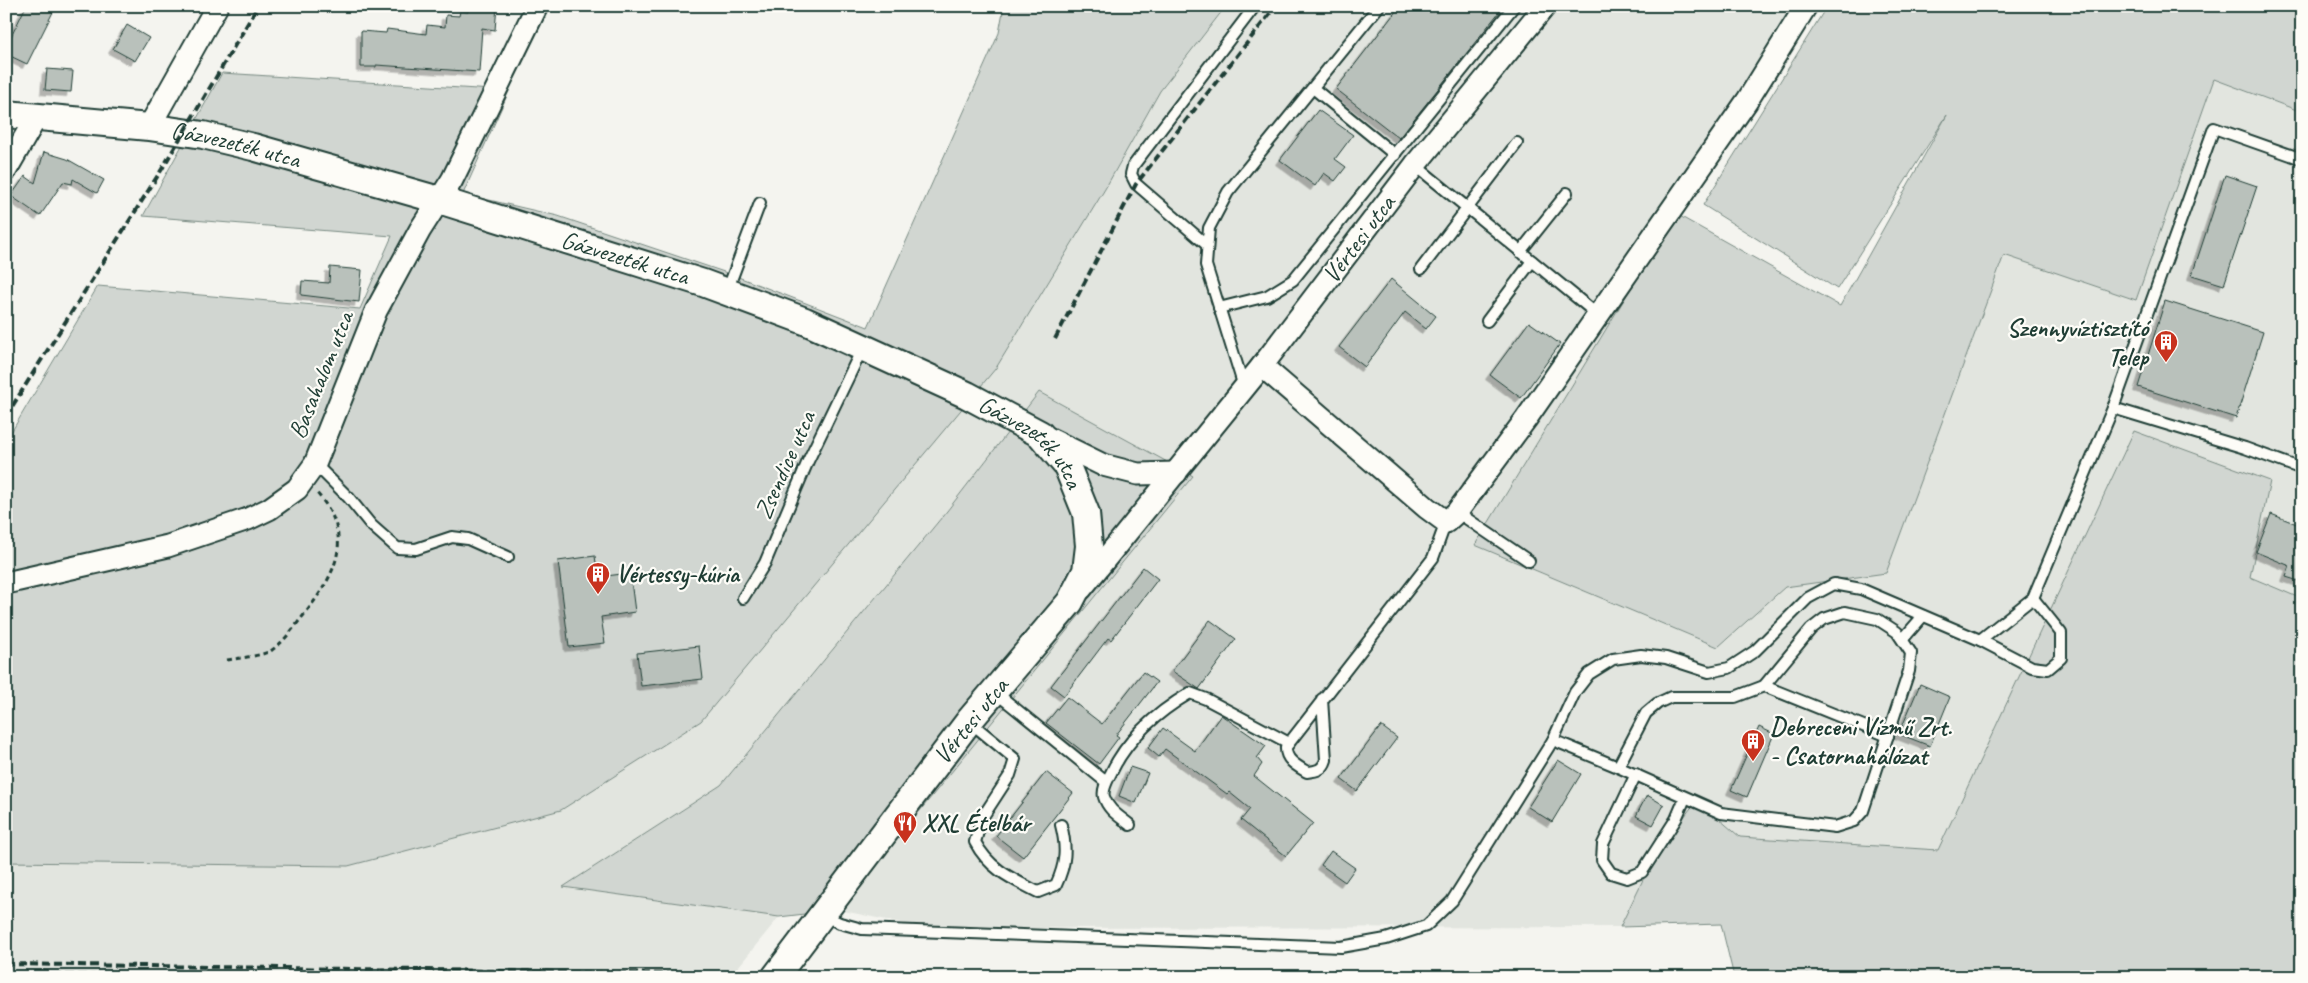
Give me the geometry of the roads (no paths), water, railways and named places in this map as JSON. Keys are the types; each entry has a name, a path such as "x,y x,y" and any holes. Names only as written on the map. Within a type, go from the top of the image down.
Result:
{"street":[{"path":"149,126 217,6"},
{"name":"Basahalom utca","path":"310,473 376,311 452,180 537,6"},
{"name":"Vértesi utca","path":"775,977 969,721 1176,473 1262,366 1415,165 1545,6"},
{"path":"1262,366 1433,514 1452,517 1526,419 1747,101 1806,6"},
{"name":"Gázvezeték utca","path":"6,114 149,126 203,135 253,147 439,200 727,292 805,321 967,395 1040,434 1067,466 1086,513 1089,546 1086,571 1070,602"},
{"path":"6,170 37,116"},
{"path":"1040,434 1103,465 1138,474 1176,473"},
{"path":"6,584 168,546 248,519 269,509 310,473"}],"lane":[{"path":"1207,245 1136,184 1131,174 1133,166 1254,6"},
{"path":"1244,388 1206,265 1209,228 1228,192 1379,6"},
{"path":"1219,308 1267,296 1293,280 1514,6"},
{"path":"1313,88 1395,155"},
{"path":"1980,640 2033,598 2113,408 2214,128 2302,159"},
{"path":"1420,269 1517,143"},
{"path":"1415,165 1598,315"},
{"path":"1520,252 1567,194"},
{"path":"727,292 760,203"},
{"path":"1487,320 1532,261"},
{"name":"Zsendice utca","path":"742,598 765,563 808,461 863,348"},
{"path":"2113,408 2245,448 2302,469"},
{"path":"310,473 349,498 371,525 397,548 416,549 452,537 468,539 508,557"},
{"path":"1322,699 1326,760 1324,766 1318,770 1307,772 1298,766 1286,753 1289,743 1322,699 1432,558 1452,517 1529,561"},
{"path":"822,914 840,923 862,929 1341,948 1386,939 1426,926 1452,900 1553,740 1575,692 1589,674 1613,659 1641,655 1666,658 1709,672 1729,668 1755,651 1808,598 1834,584 1861,589 1980,640 2032,667 2048,669 2061,658 2061,633 2033,598"},
{"path":"1553,740 1618,766 1721,813 1835,827 1854,821 1863,811 1909,671 1911,653 1903,639 1876,620 1845,612 1824,618 1811,629 1764,686 1735,697 1671,697 1658,703 1646,713 1618,766"},
{"path":"1903,639 1923,616"},
{"path":"1764,686 1888,736"},
{"path":"995,691 1106,782"},
{"path":"1130,825 1110,809 1103,795 1106,782 1116,760 1133,737 1152,718 1190,693 1206,699 1289,743"},
{"path":"969,721 1015,759 1010,775 982,818 975,842 983,858 1003,874 1038,892 1056,885 1064,869 1065,860 1066,844 1061,825"},
{"path":"1636,774 1601,852 1606,867 1619,876 1635,876 1642,872 1676,819 1685,798"}],"railway":[{"path":"6,416 162,169 258,6"},
{"path":"1055,339 1136,184 1276,6"},
{"path":"6,964 904,977"},
{"path":"6,974 159,977"}],"place":[{"name":"Szennyvíztisztító Telep","path":"2166,363"},
{"name":"Vértessy-kúria","path":"598,595"},
{"name":"Debreceni Vízmű Zrt. - Csatornahálózat","path":"1753,762"},
{"name":"XXL Ételbár","path":"905,844"}]}
